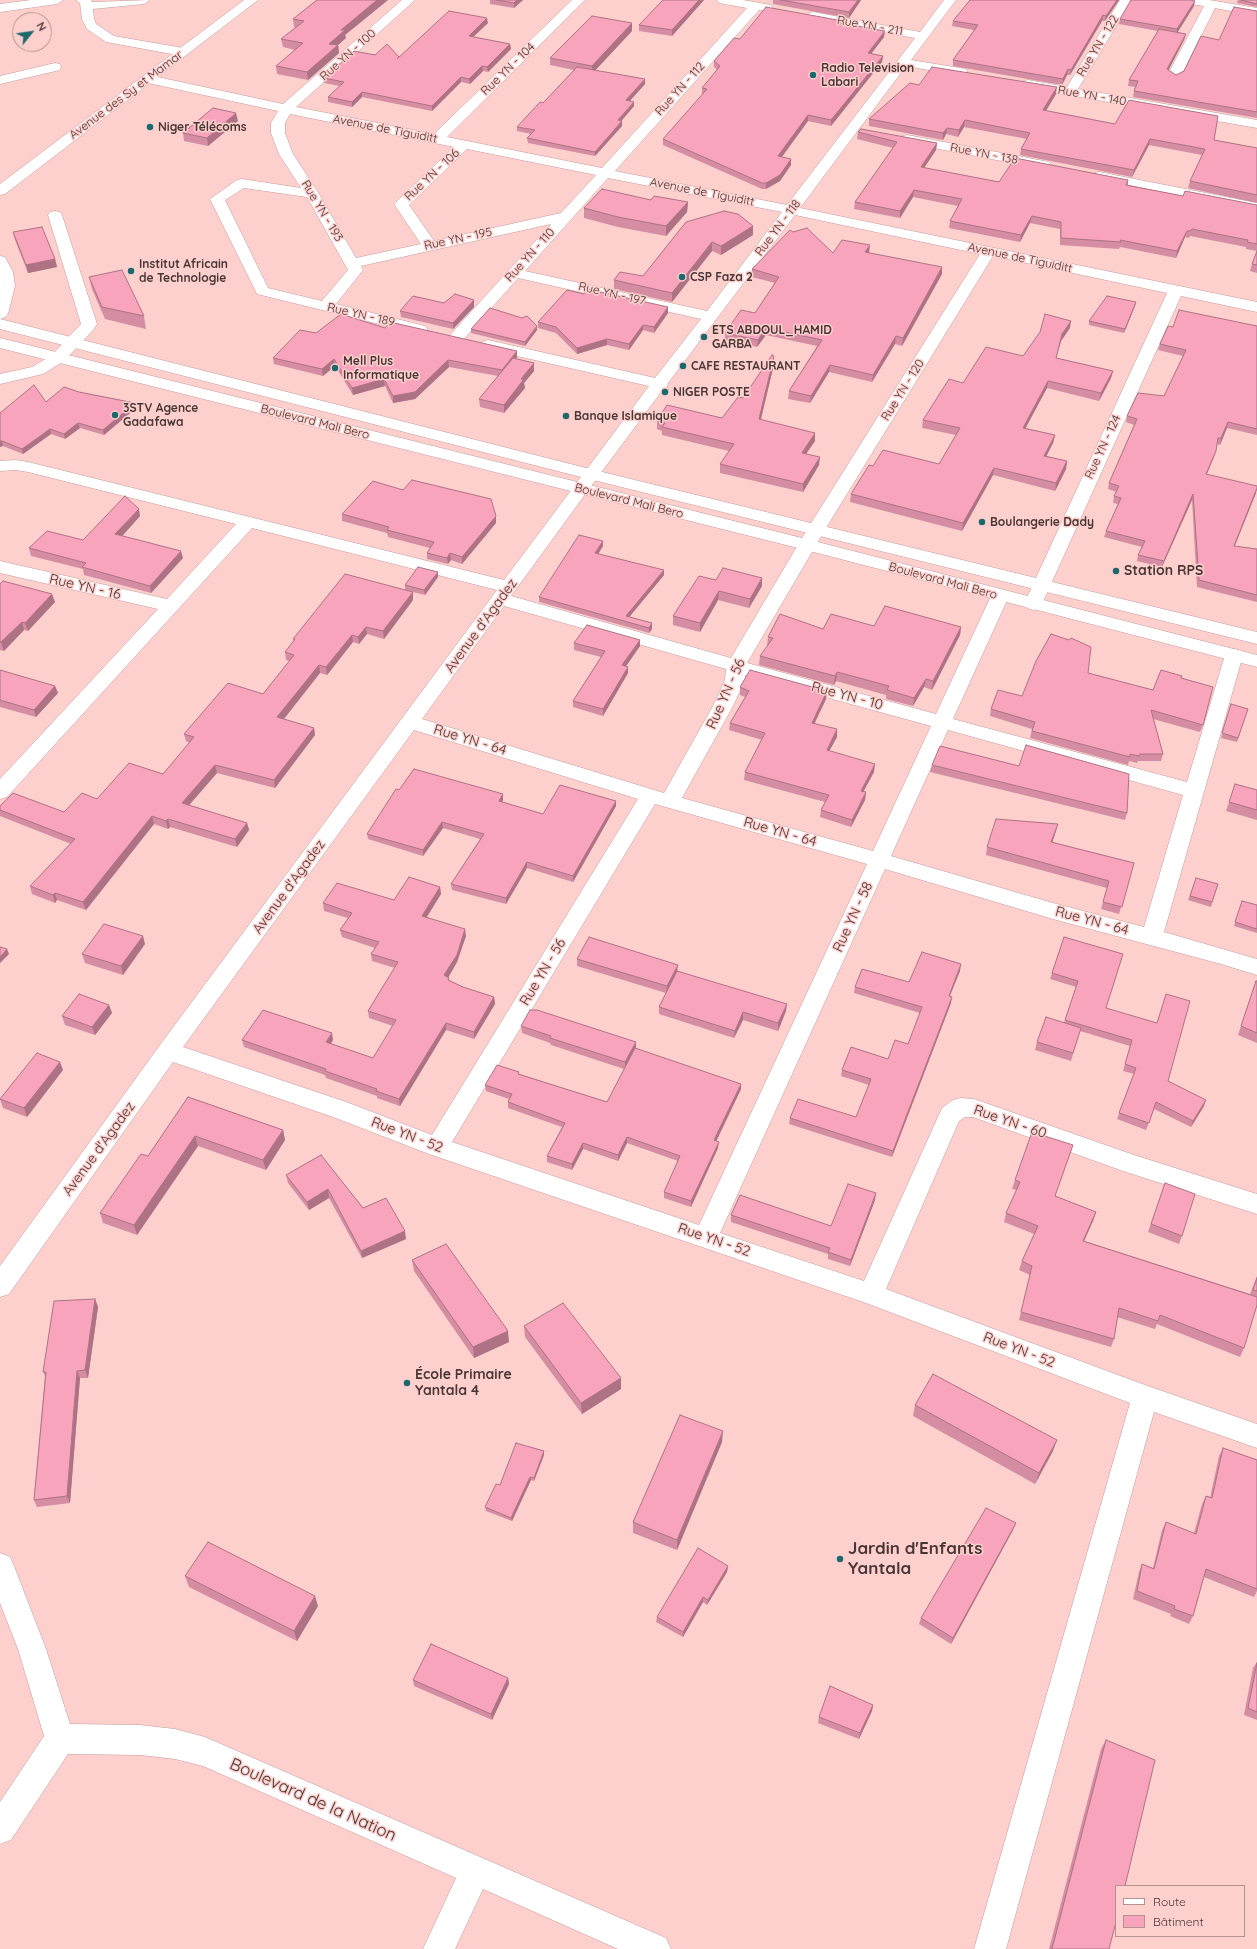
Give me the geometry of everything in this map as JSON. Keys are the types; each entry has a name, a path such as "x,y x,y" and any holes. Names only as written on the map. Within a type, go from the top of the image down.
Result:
{"main road":[{"path":"0,8 57,0"},
{"path":"144,0 85,2 88,19 92,26 110,39 183,52"},
{"name":"Avenue des Sy et Mamar","path":"0,191 252,0"},
{"name":"Rue YN - 100","path":"286,109 409,0"},
{"name":"Rue YN - 104","path":"437,139 579,0"},
{"path":"723,0 778,10"},
{"name":"Rue YN - 118","path":"586,482 950,0"},
{"name":"Rue YN - 122","path":"1070,92 1126,0"},
{"path":"1188,0 1257,12"},
{"path":"1174,76 1211,4"},
{"name":"Rue YN - 112","path":"604,173 756,6"},
{"name":"Rue YN - 211","path":"801,14 923,36"},
{"path":"903,62 971,74"},
{"path":"0,80 55,67"},
{"name":"Avenue de Tiguiditt","path":"148,79 286,109 792,210 1257,307"},
{"name":"Rue YN - 140","path":"1017,82 1257,124"},
{"name":"Rue YN - 193","path":"286,109 278,123 278,133 286,154 312,194 353,263"},
{"path":"853,128 868,131"},
{"name":"Rue YN - 138","path":"892,136 1055,168"},
{"name":"Rue YN - 106","path":"429,245 401,204 465,144"},
{"name":"Rue YN - 110","path":"456,338 604,173"},
{"path":"1086,174 1257,207"},
{"name":"Rue YN - 189","path":"312,194 242,183 216,200 260,289 264,292 456,338 661,384"},
{"path":"0,379 37,371 58,358 86,330 89,324 55,215"},
{"name":"Rue YN - 195","path":"353,263 429,245 564,217"},
{"name":"Rue YN - 120","path":"808,545 817,528 989,251"},
{"path":"0,260 6,272 7,286 0,314"},
{"path":"325,307 356,272 353,263"},
{"name":"Rue YN - 197","path":"515,272 710,316"},
{"name":"Rue YN - 124","path":"1033,604 1175,291"},
{"name":"Boulevard Mali Bero","path":"0,324 586,482 808,545 1000,596 1257,661"},
{"name":"Boulevard Mali Bero","path":"0,343 58,358 586,482 817,528 1257,638"},
{"name":"Rue YN - 10","path":"0,466 16,465 28,467 248,522 505,593 736,666 941,721 1195,792"},
{"name":"Avenue d'Agadez","path":"0,1286 168,1052 586,482"},
{"path":"0,792 248,522"},
{"name":"Rue YN - 56","path":"437,1147 660,798 724,706 735,680 736,666 808,545"},
{"name":"Rue YN - 16","path":"0,567 171,606"},
{"name":"Rue YN - 58","path":"706,1237 941,721 1000,596"},
{"path":"1152,937 1234,655"},
{"name":"Rue YN - 64","path":"410,722 660,798 879,860 1053,912 1152,937 1257,967"},
{"name":"Rue YN - 52","path":"168,1052 341,1110 437,1147 871,1294 1145,1397 1257,1436"},
{"name":"Rue YN - 60","path":"871,1294 950,1114 960,1107 974,1108 1132,1164 1257,1204"},
{"path":"990,1949 1145,1397"},
{"path":"0,1566 32,1648 60,1739 0,1829"},
{"name":"Boulevard de la Nation","path":"60,1739 140,1740 176,1744 205,1752 655,1949"},
{"path":"439,1949 475,1870"}],"building":[{"path":"317,0 377,0 341,30 345,30 329,44 338,45 307,72 276,66 303,43 281,39 304,21 293,19"},
{"path":"496,0 517,0 514,3"},
{"path":"663,0 699,0 672,30 639,25"},
{"path":"781,0 858,0 849,12"},
{"path":"970,0 1117,0 1106,16 1103,15 1071,70 1068,69 1063,79 953,60 978,25 953,21"},
{"path":"1131,0 1195,1 1177,29 1120,19"},
{"path":"1241,0 1257,0 1257,4"},
{"path":"766,7 843,21 841,23 885,31 868,53 883,56 831,120 808,115 778,156 791,159 780,175 766,183 762,183 663,139 707,89 702,88 720,66 714,61 734,38 740,39"},
{"path":"1234,7 1257,11 1257,112 1134,91 1138,81 1129,80 1159,29 1186,34 1167,69 1176,75 1184,71 1201,36 1219,40"},
{"path":"449,11 487,18 469,36 510,44 487,67 482,66 469,79 461,77 432,106 362,92 352,102 328,97 344,82 324,78 354,51 375,55 387,44 399,57 397,59"},
{"path":"592,16 632,23 592,66 550,58"},
{"path":"577,67 645,79 626,100 634,102 618,120 622,121 595,152 527,138 535,130 517,127 540,102 543,103"},
{"path":"932,67 1057,87 1043,110 1115,124 1129,100 1218,116 1214,140 1257,148 1257,195 1190,181 1205,149 1150,139 1134,170 1021,149 1030,133 965,120 959,130 947,128 943,133 869,119 910,83 919,85"},
{"path":"213,108 236,113 207,138 183,133"},
{"path":"861,129 937,143 921,167 999,182 1015,158 1128,180 1126,185 1183,196 1185,191 1257,205 1257,244 1247,242 1248,240 1192,229 1187,231 1177,251 1120,240 1121,242 1061,238 1061,222 1032,216 1021,235 950,221 962,199 914,190 900,211 855,202 897,142 858,132"},
{"path":"602,189 651,200 654,196 688,202 666,226 618,217 584,208"},
{"path":"724,211 738,214 753,226 721,246 712,242 672,293 614,280 620,272 643,276 686,222"},
{"path":"42,227 55,259 26,265 13,232"},
{"path":"807,228 833,253 842,240 870,245 865,252 942,267 903,338 896,336 873,375 830,365 811,396 789,391 822,340 766,328 758,340 725,333 741,310 755,313 779,277 752,269 790,230 793,232"},
{"path":"1257,251 1257,265 1252,264"},
{"path":"122,270 144,316 102,307 89,277"},
{"path":"587,289 668,307 654,327 643,325 629,344 607,339 577,348 556,327 538,322 567,290 584,294"},
{"path":"455,294 474,300 453,323 400,311 413,296 444,303"},
{"path":"1107,296 1136,302 1125,329 1089,321"},
{"path":"490,308 522,318 527,316 537,326 525,342 471,329"},
{"path":"1179,310 1257,326 1257,429 1228,422 1221,438 1218,438 1216,451 1206,474 1257,486 1234,546 1257,549 1257,595 1199,580 1193,494 1164,561 1138,555 1145,541 1106,531 1121,498 1114,496 1119,486 1109,483 1137,419 1127,416 1138,393 1164,396 1186,350 1160,344 1168,326 1173,327"},
{"path":"341,314 385,328 390,322 517,351 502,370 448,360 415,392 393,396 384,379 352,388 334,359 322,369 273,358 300,330 316,333"},
{"path":"1045,314 1071,321 1062,334 1056,358 1113,371 1101,393 1048,381 1023,428 1055,435 1044,456 1067,461 1056,483 994,468 963,523 851,494 869,465 873,466 883,450 939,464 960,428 923,420 949,379 963,383 986,347 1023,356 1040,332"},
{"path":"772,355 774,356 759,419 815,433 802,453 820,457 803,484 720,464 734,444 662,427 665,423 657,421 667,405 722,418 738,397 743,398"},
{"path":"513,358 534,363 521,379 524,379 504,405 479,399"},
{"path":"34,385 46,402 64,387 79,392 135,403 103,430 78,423 64,434 50,429 22,449 0,441 0,413"},
{"path":"412,480 491,499 496,516 462,557 450,553 447,558 427,553 434,542 387,530 389,527 342,514 373,481 403,490"},
{"path":"125,496 139,509 115,534 181,551 150,586 82,567 86,563 29,548 47,531 83,540"},
{"path":"579,535 603,541 595,553 664,570 626,616 652,623 649,628 539,597"},
{"path":"418,567 438,572 424,590 405,585"},
{"path":"723,568 762,578 750,599 719,591 700,623 673,616 699,576 716,580"},
{"path":"345,574 413,592 383,631 366,627 358,637 352,635 326,667 319,665 277,717 314,728 274,780 215,765 182,803 247,823 235,839 168,819 166,821 152,816 83,902 55,893 53,895 30,886 75,839 0,810 0,806 13,793 64,812 82,793 97,799 129,763 163,774 194,737 184,734 228,683 263,694 294,655 285,652 295,639 293,639"},
{"path":"3,581 52,594 25,623 22,622 0,642 0,584"},
{"path":"885,606 961,627 933,681 926,679 914,698 887,690 889,686 837,672 835,676 760,656 773,638 768,637 780,614 823,629 831,614 874,626"},
{"path":"587,625 640,640 622,665 628,667 603,709 573,701 605,651 574,643"},
{"path":"1051,634 1069,640 1071,638 1091,647 1088,673 1153,690 1161,670 1182,676 1181,678 1213,687 1203,725 1151,710 1163,754 1140,754 1139,756 1130,754 1130,757 1032,731 1035,722 991,709 998,690 1022,696 1036,661"},
{"path":"0,670 55,686 34,710 0,700"},
{"path":"750,670 827,691 812,723 837,729 827,750 875,764 861,791 866,792 852,820 821,810 829,795 745,772 765,733 730,723 749,691 740,687"},
{"path":"1231,704 1248,709 1238,738 1222,733"},
{"path":"1026,745 1129,774 1127,813 932,765 940,746 1019,766"},
{"path":"414,769 503,794 499,801 543,814 560,785 616,801 573,876 527,862 506,898 451,884 484,834 442,822 423,850 367,834 396,789 399,790"},
{"path":"1235,784 1257,790 1257,810 1229,802"},
{"path":"996,819 1058,824 1051,842 1134,863 1122,907 1103,902 1109,881 987,847"},
{"path":"409,877 440,887 422,916 465,929 457,955 444,975 449,978 448,980 463,987 494,997 474,1032 446,1023 399,1099 376,1091 377,1089 325,1071 326,1069 242,1040 263,1010 332,1033 326,1042 373,1058 396,1020 368,1011 398,962 371,954 379,942 340,930 352,913 323,903 337,883 394,900"},
{"path":"1196,878 1218,884 1212,902 1190,896"},
{"path":"1242,901 1257,905 1257,929 1235,922"},
{"path":"104,924 143,936 121,966 82,954"},
{"path":"589,937 678,965 667,986 577,959"},
{"path":"1064,937 1123,954 1106,1008 1157,1023 1166,994 1190,1001 1168,1081 1206,1100 1193,1121 1156,1102 1149,1123 1119,1113 1136,1068 1125,1064 1132,1040 1065,1020 1078,981 1052,973"},
{"path":"0,947 7,949 0,957"},
{"path":"922,952 961,964 949,996 952,997 893,1151 790,1118 798,1099 856,1117 871,1079 842,1070 851,1047 888,1059 895,1040 908,1044 922,1007 855,987 862,969 909,982"},
{"path":"677,971 787,1004 778,1023 743,1012 735,1031 659,1007"},
{"path":"1257,981 1257,1033 1241,1026"},
{"path":"79,994 109,1005 92,1027 62,1016"},
{"path":"530,1010 537,1010 636,1042 625,1062 550,1038 551,1036 521,1026"},
{"path":"1046,1017 1081,1028 1073,1053 1037,1042"},
{"path":"635,1048 741,1084 714,1140 719,1142 691,1201 664,1192 680,1156 627,1137 618,1155 583,1143 572,1164 547,1156 565,1123 508,1102 512,1094 485,1085 497,1065 519,1072 518,1074 607,1102"},
{"path":"37,1053 60,1062 24,1108 0,1099"},
{"path":"188,1097 283,1130 263,1160 195,1136 134,1225 100,1213 141,1154 148,1156"},
{"path":"1032,1132 1073,1145 1055,1196 1096,1212 1083,1241 1257,1297 1257,1305 1244,1348 1160,1315 1158,1321 1119,1308 1114,1339 1021,1312 1032,1266 1022,1261 1038,1226 1006,1213 1020,1182 1015,1180"},
{"path":"321,1155 363,1208 386,1198 405,1231 361,1251 328,1189 307,1202 286,1175"},
{"path":"1165,1183 1195,1194 1182,1236 1151,1224"},
{"path":"848,1184 876,1193 851,1260 828,1252 830,1248 731,1215 740,1195 831,1226"},
{"path":"446,1244 508,1331 473,1347 412,1260"},
{"path":"1257,1278 1257,1291 1253,1290"},
{"path":"95,1299 85,1370 77,1371 67,1496 34,1500 46,1372 43,1372 54,1301"},
{"path":"563,1303 621,1378 581,1403 524,1326"},
{"path":"933,1374 1057,1440 1039,1473 915,1405"},
{"path":"680,1415 723,1431 677,1540 633,1522"},
{"path":"516,1443 544,1451 534,1478 530,1477 511,1518 485,1507 496,1484 500,1485"},
{"path":"1223,1448 1257,1460 1257,1589 1206,1569 1193,1616 1174,1609 1175,1606 1137,1591 1142,1564 1154,1569 1166,1522 1196,1534 1206,1496 1212,1498"},
{"path":"986,1508 1016,1523 953,1638 921,1618"},
{"path":"208,1542 315,1596 294,1631 185,1576"},
{"path":"698,1548 728,1566 708,1600 703,1597 683,1632 657,1617"},
{"path":"431,1644 508,1678 491,1714 413,1680"},
{"path":"1257,1663 1257,1712 1248,1708"},
{"path":"830,1686 873,1705 860,1733 819,1717"},
{"path":"1106,1740 1155,1760 1125,1885 1115,1885 1115,1926 1109,1949 1052,1949"}],"place":[{"name":"Radio Television Labari","path":"813,75"},
{"name":"Niger Télécoms","path":"150,127"},
{"name":"Institut Africain de Technologie","path":"131,271"},
{"name":"CSP Faza 2","path":"682,277"},
{"name":"ETS ABDOUL_HAMID GARBA","path":"704,337"},
{"name":"CAFE RESTAURANT","path":"683,366"},
{"name":"Mell Plus Informatique","path":"335,368"},
{"name":"NIGER POSTE","path":"665,392"},
{"name":"3STV Agence Gadafawa","path":"115,415"},
{"name":"Banque Islamique","path":"566,416"},
{"name":"Boulangerie Dady","path":"982,522"},
{"name":"Station RPS","path":"1116,571"},
{"name":"École Primaire Yantala 4","path":"407,1383"},
{"name":"Jardin d'Enfants Yantala","path":"840,1559"}]}
